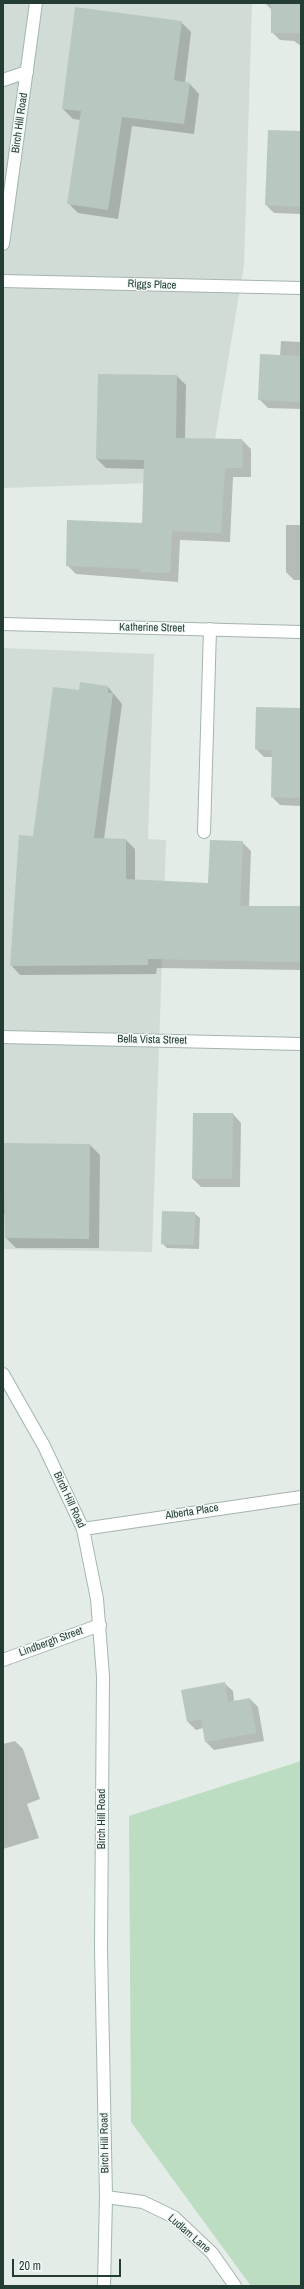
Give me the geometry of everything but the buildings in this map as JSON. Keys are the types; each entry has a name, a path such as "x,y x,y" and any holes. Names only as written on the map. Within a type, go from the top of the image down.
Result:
{"street":[{"name":"Birch Hill Road","path":"3,244 36,3"},
{"path":"3,80 27,72"},
{"name":"Riggs Place","path":"3,281 301,288"},
{"name":"Katherine Street","path":"3,624 301,632"},
{"path":"204,832 210,630"},
{"name":"Bella Vista Street","path":"3,1037 301,1044"},
{"name":"Birch Hill Road","path":"3,1374 44,1446 83,1529 93,1568 100,1624 103,1676 101,1949 106,2197 104,2286"},
{"name":"Alberta Place","path":"83,1529 301,1497"},
{"name":"Lindbergh Street","path":"3,1660 100,1624"},
{"name":"Ludlam Lane","path":"106,2197 143,2202 174,2217 212,2253 235,2286"}],"shaded area":[{"path":"3,3 252,3 244,265 208,481 3,488"},
{"path":"3,648 154,654 148,839 166,840 152,1252 3,1249"}],"green space":[{"path":"301,1761 301,2286 251,2286 131,2122 129,1816"}]}
